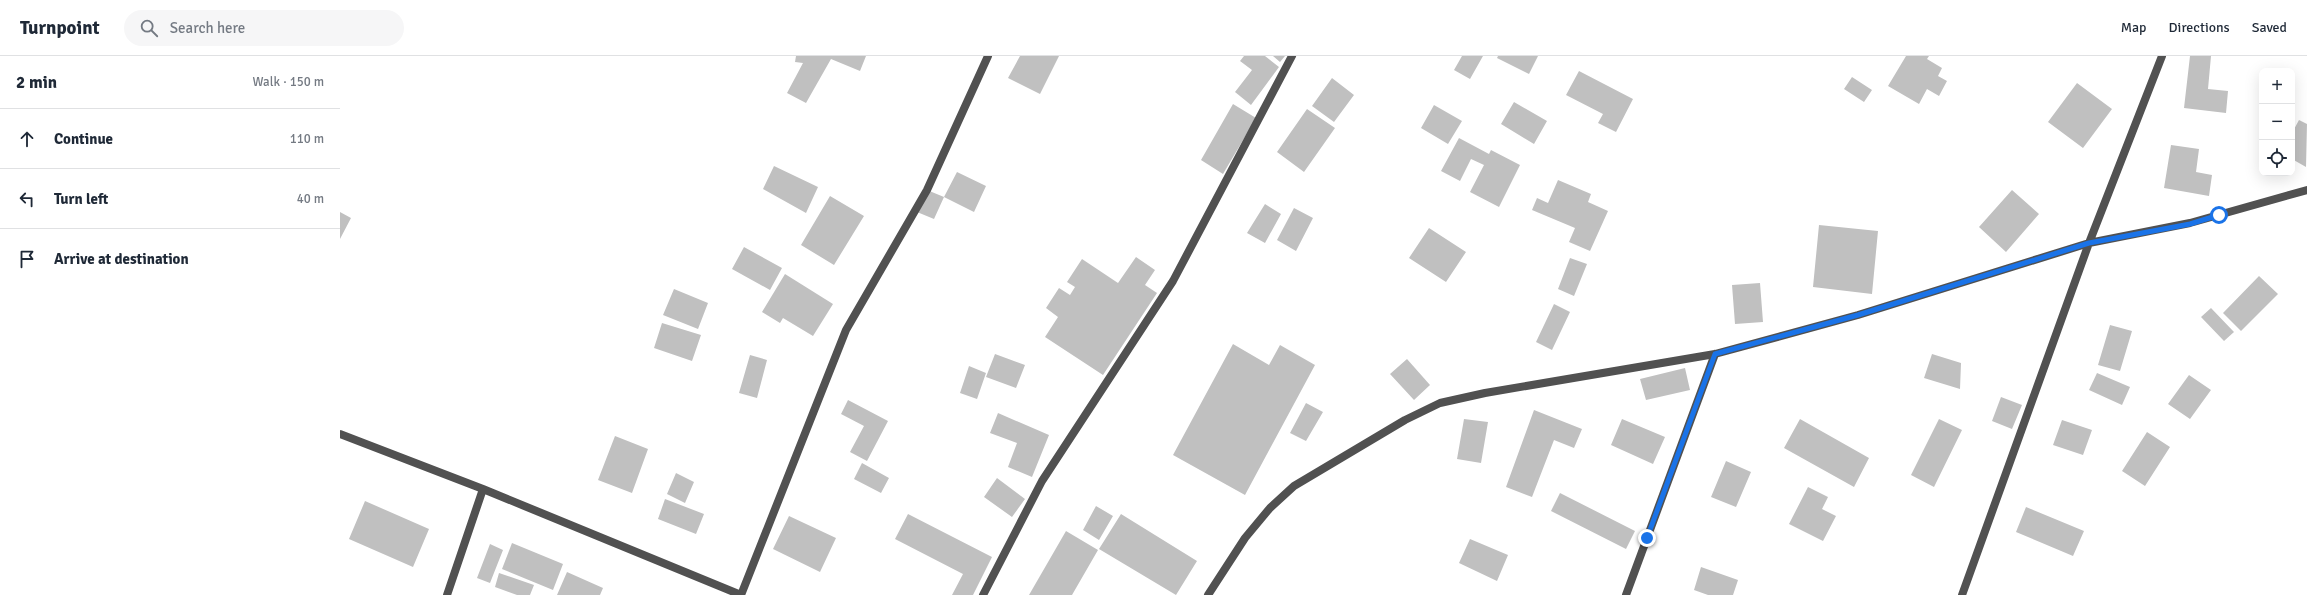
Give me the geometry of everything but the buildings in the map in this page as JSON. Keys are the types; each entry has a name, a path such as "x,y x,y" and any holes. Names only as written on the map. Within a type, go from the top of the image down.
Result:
{"street":[{"path":"340,434 483,489 741,595 846,330 927,190 988,56"},
{"path":"983,595 1042,481 1173,281 1292,56"},
{"path":"1962,595 2089,243 2162,56"},
{"path":"1208,595 1245,538 1270,508 1294,486 1405,420 1433,407 1485,393 1715,354 1858,315 2089,243 2190,224 2307,190"},
{"path":"1626,595 1715,354"},
{"path":"447,595 483,489"}],"route":[{"path":"1647,538 1715,354 1858,315 2089,243 2190,224 2219,215"}]}
